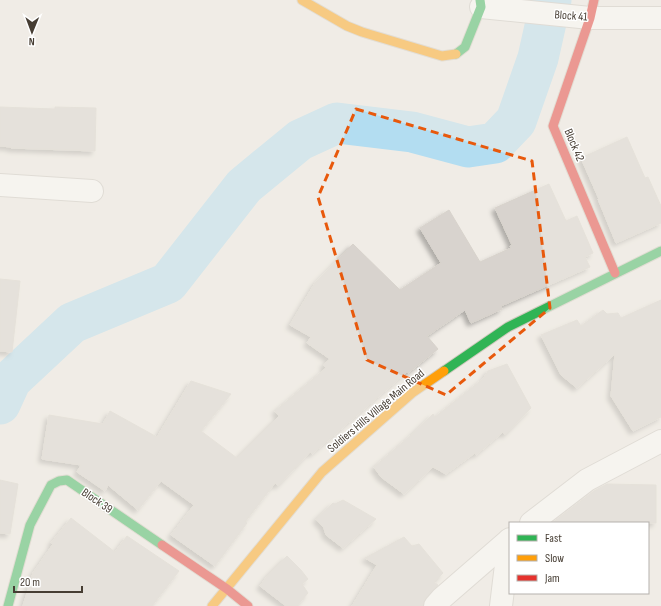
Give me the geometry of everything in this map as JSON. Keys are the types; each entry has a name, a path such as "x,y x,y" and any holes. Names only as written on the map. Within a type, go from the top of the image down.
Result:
{"street":[{"path":"302,0 347,26 362,32 442,56 455,55 465,47 481,4"},
{"name":"Block 41","path":"481,4 534,13 560,15 592,9 661,18"},
{"name":"Block 42","path":"592,9 553,126 615,273"},
{"path":"0,185 92,191"},
{"name":"Soldiers Hills Village Main Road","path":"212,606 322,472 412,393 508,327 661,251"},
{"path":"532,522 587,480 661,441"},
{"name":"Block 39","path":"8,606 30,525 51,485 59,481 67,480 227,589 248,606"},
{"path":"435,606 509,541"},
{"path":"501,606 509,547"}],"highlighted area":[{"path":"356,109 532,161 550,308 446,395 367,360 318,197"}],"building":[{"path":"0,107 55,109 55,107 96,108 95,151 11,148 0,146"},
{"path":"627,137 645,178 648,177 661,206 661,223 616,243 581,158"},
{"path":"549,184 566,221 577,216 593,253 585,257 590,267 501,306 502,309 471,323 465,310 427,336 438,349 408,373 407,372 312,454 310,452 278,486 275,483 245,522 247,523 215,566 171,535 194,505 161,481 138,510 108,485 105,491 77,472 81,465 42,459 49,415 103,424 110,411 157,437 191,381 231,394 201,431 237,458 279,416 275,411 326,368 323,365 330,359 307,343 311,337 290,325 315,283 353,244 400,290 441,263 420,228 449,210 480,262 511,248 510,246 512,245 495,208"},
{"path":"0,279 20,281 12,352 0,351"},
{"path":"661,300 661,417 633,431 611,396 615,354 577,388 561,375 541,335 577,320 581,326 603,310 607,314 618,313 621,318"},
{"path":"507,364 531,408 505,435 503,432 476,455 475,453 446,474 433,467 404,494 381,477 374,467 433,414 435,417 484,378 488,371"},
{"path":"0,480 18,484 10,534 0,533"},
{"path":"607,484 656,485 656,523 553,522 594,491"},
{"path":"343,500 376,519 343,548 326,535 324,528 316,519 333,503 335,504"},
{"path":"71,518 115,552 127,536 179,571 152,606 23,606 33,573 53,544 51,543"},
{"path":"404,537 412,546 419,544 443,573 434,582 438,585 426,598 423,606 352,606 377,565 365,558"},
{"path":"287,556 308,579 302,584 308,593 297,606 286,606 260,586 268,575"}],"waterway":[{"path":"0,404 11,380 72,323 168,283 244,186 300,140 337,123 412,132 468,147 495,143 516,121 538,58 551,0"}],"traffic: fast":[{"path":"456,54 465,47 481,7 480,0"},
{"path":"444,371 508,327 661,251"},
{"path":"8,606 30,525 51,485 59,481 67,480 162,545"}],"traffic: slow":[{"path":"302,0 347,26 362,32 442,56 456,54"},
{"path":"212,606 322,472 412,393 444,371"}],"traffic: jam":[{"path":"594,0 590,18 553,126 615,273"},
{"path":"162,545 227,589 248,606"}]}
